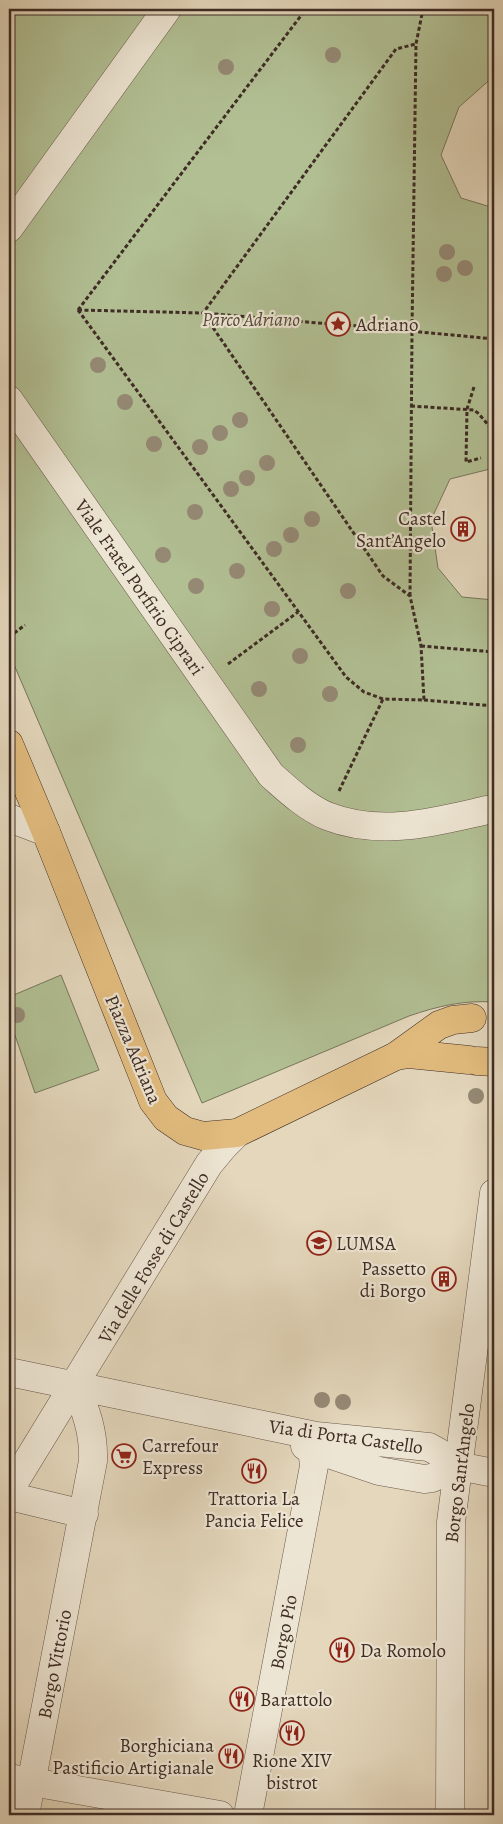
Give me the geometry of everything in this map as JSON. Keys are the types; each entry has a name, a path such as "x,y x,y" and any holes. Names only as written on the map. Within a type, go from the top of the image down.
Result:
{"main road":[{"name":"Piazza Adriana","path":"9,744 153,1101 166,1118 185,1130 203,1136 238,1133 396,1056 439,1025 453,1020 483,1018"},
{"name":"Piazza Adriana","path":"396,1056 409,1054 480,1061"}],"street":[{"path":"9,228 167,9"},
{"name":"Viale Fratel Porfirio Ciprari","path":"9,400 271,775 293,794 327,815 346,821 397,827 418,826 487,810"},
{"path":"9,818 46,832"},
{"name":"Via delle Fosse di Castello","path":"9,1491 209,1164 238,1133"},
{"name":"Borgo Sant'Angelo","path":"450,1815 451,1522 494,1192"},
{"name":"Via di Porta Castello","path":"9,1372 110,1395 136,1398 316,1436 429,1447 458,1466"},
{"name":"Borgo Vittorio","path":"25,1815 20,1780 84,1514 93,1461 94,1443 85,1408 74,1386"},
{"name":"Via di Porta Castello","path":"124,1397 312,1448 379,1471 424,1479 432,1478 458,1466"},
{"name":"Borgo Pio","path":"248,1815 314,1466 312,1448"},
{"path":"458,1466 494,1473"},
{"path":"9,1496 84,1514"},
{"path":"20,1780 220,1815"}],"path":[{"path":"78,310 306,9"},
{"path":"423,9 416,44 410,596 421,646 424,700"},
{"path":"203,312 396,49 416,44"},
{"path":"78,310 203,312 330,324"},
{"path":"78,310 346,677 364,692 383,699 424,700 494,706"},
{"path":"203,312 384,576 410,596"},
{"path":"340,316 345,318 347,325 344,332 338,333 331,330 330,324 332,318 340,316"},
{"path":"347,325 494,340"},
{"path":"474,387 467,409 466,462 481,458"},
{"path":"411,406 476,411 494,432"},
{"path":"243,652 298,612"},
{"path":"9,637 25,625"},
{"path":"421,646 494,652"},
{"path":"339,790 383,699"}],"green space":[{"name":"Parco Adriano","path":"9,9 494,9 494,76 459,107 441,155 461,198 494,208 494,468 450,479 431,520 438,568 462,597 494,600 494,1002 451,1004 409,1016 202,1103 9,653"},
{"path":"61,975 99,1070 35,1093 9,1018 9,997"}],"place":[{"name":"Adriano","path":"338,324"},
{"name":"Castel Sant’Angelo","path":"463,529"},
{"name":"LUMSA","path":"319,1243"},
{"name":"Passetto di Borgo","path":"444,1279"},
{"name":"Carrefour Express","path":"124,1456"},
{"name":"Trattoria La Pancia Felice","path":"254,1471"},
{"name":"Da Romolo","path":"342,1650"},
{"name":"Barattolo","path":"242,1699"},
{"name":"Rione XIV bistrot","path":"292,1733"},
{"name":"Borghiciana Pastificio Artigianale","path":"231,1756"}]}
